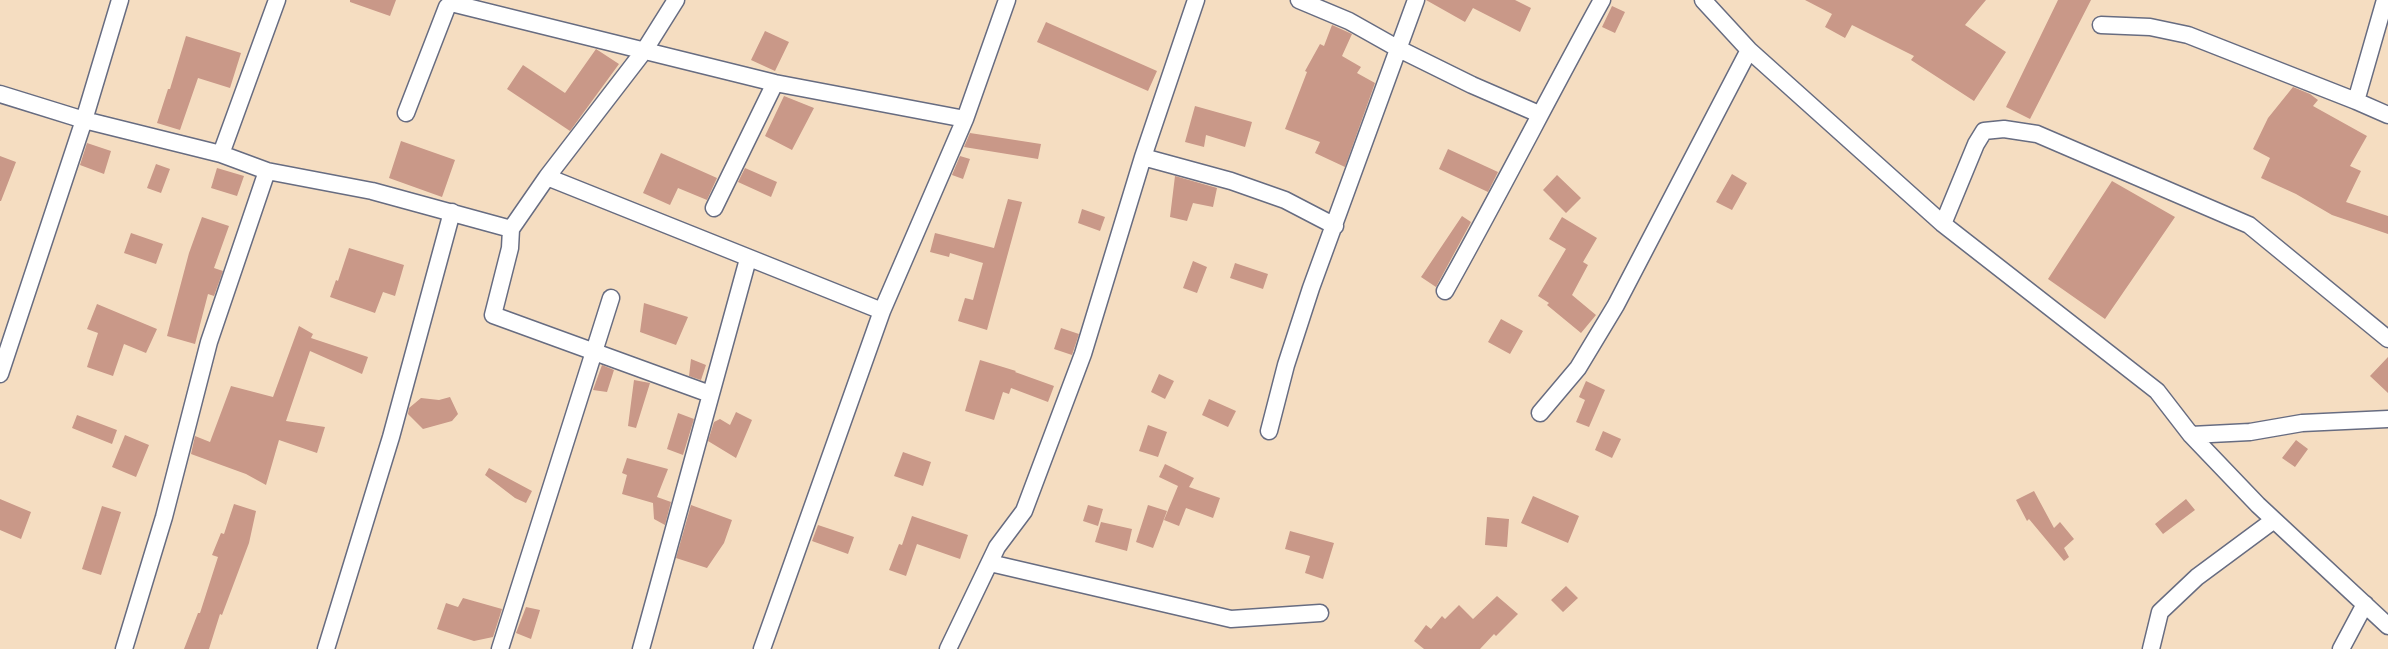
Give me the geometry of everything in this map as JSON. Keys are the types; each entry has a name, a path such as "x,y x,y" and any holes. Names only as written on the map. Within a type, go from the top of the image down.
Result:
{"street":[{"path":"0,374 84,120 120,0"},
{"path":"221,154 277,0"},
{"path":"676,0 644,51 547,177 511,228 510,248 493,315 593,354 710,394"},
{"path":"762,649 882,311 964,119 1007,0"},
{"path":"948,649 997,547 1024,511 1035,483 1083,354 1143,157 1196,0"},
{"path":"1299,0 1349,21 1397,48 1472,85 1539,114"},
{"path":"1270,431 1289,357 1311,288 1416,0"},
{"path":"1445,291 1496,201 1539,114 1602,0"},
{"path":"1702,0 1749,50 1943,224 2157,391 2191,435 2274,520 2388,626"},
{"path":"2356,102 2385,0"},
{"path":"406,113 447,7 451,3 458,3 483,5 644,51 775,83 964,119"},
{"path":"2101,25 2150,27 2188,35 2388,115"},
{"path":"1540,413 1578,368 1616,305 1749,50"},
{"path":"714,208 775,83"},
{"path":"0,94 84,120 221,154 266,171 372,191 511,228"},
{"path":"1943,224 1976,144 1984,131 2004,129 2037,134 2249,225 2388,339"},
{"path":"1143,157 1231,182 1285,200 1335,226"},
{"path":"124,649 164,518 209,342 266,171"},
{"path":"547,177 882,311"},
{"path":"326,649 391,437 452,212"},
{"path":"641,649 748,259"},
{"path":"500,649 611,298"},
{"path":"2191,435 2250,432 2302,424 2388,419"},
{"path":"2151,649 2160,612 2197,576 2274,520"},
{"path":"990,563 1231,619 1320,613"},
{"path":"2341,649 2365,604"}],"building":[{"path":"350,0 396,0 390,16 350,2"},
{"path":"1426,0 1515,0 1531,8 1520,32 1473,8 1465,22"},
{"path":"1805,0 1986,0 1965,25 2006,52 1974,101 1911,60 1914,56 1852,25 1845,38 1825,27 1832,14"},
{"path":"2058,0 2091,0 2030,119 2006,107"},
{"path":"1612,6 1625,12 1615,33 1602,27"},
{"path":"1046,22 1157,71 1148,91 1037,42"},
{"path":"1332,25 1352,34 1342,56 1361,67 1357,73 1375,83 1345,167 1315,153 1320,142 1285,129 1307,72 1305,71 1320,44 1324,46"},
{"path":"765,31 789,42 775,71 751,60"},
{"path":"186,36 241,53 230,88 198,78 180,130 157,123 168,89 170,89"},
{"path":"596,49 619,64 570,131 507,89 523,65 565,93"},
{"path":"2293,87 2310,94 2318,100 2313,106 2367,136 2350,166 2361,171 2346,202 2388,216 2388,234 2332,215 2296,194 2261,178 2270,158 2253,149 2268,118"},
{"path":"784,96 814,108 792,150 765,136"},
{"path":"1195,106 1252,122 1245,147 1206,135 1204,147 1185,142"},
{"path":"970,133 1041,144 1038,159 964,147"},
{"path":"401,141 455,160 442,197 389,178"},
{"path":"87,143 111,151 104,174 80,165"},
{"path":"1448,149 1498,172 1488,192 1439,169"},
{"path":"661,153 717,178 707,200 678,188 670,205 643,193"},
{"path":"0,156 16,162 1,201 0,201"},
{"path":"960,156 970,159 963,179 952,175"},
{"path":"156,164 170,169 161,193 147,188"},
{"path":"217,168 244,176 237,196 211,188"},
{"path":"745,168 777,182 771,197 738,182"},
{"path":"1732,174 1747,183 1732,210 1716,202"},
{"path":"1557,175 1581,198 1566,213 1543,190"},
{"path":"1175,176 1217,188 1213,207 1193,203 1187,221 1170,217"},
{"path":"2112,181 2175,217 2105,319 2048,279"},
{"path":"1008,199 1022,202 987,330 958,321 965,298 973,300 983,263 950,253 949,257 930,252 935,233 994,248"},
{"path":"1082,209 1105,217 1100,231 1078,223"},
{"path":"1462,216 1471,222 1436,287 1421,277"},
{"path":"202,217 229,226 214,268 223,271 214,296 208,294 195,344 167,336 189,253"},
{"path":"1562,217 1597,238 1583,262 1588,265 1572,295 1596,315 1581,333 1547,305 1549,303 1538,296 1566,249 1549,239"},
{"path":"131,233 163,244 156,264 124,253"},
{"path":"349,248 404,265 395,296 383,292 375,313 330,297 336,280 338,281"},
{"path":"1193,261 1207,267 1197,293 1183,288"},
{"path":"1235,263 1268,274 1263,289 1230,278"},
{"path":"644,303 688,317 676,345 640,332"},
{"path":"97,304 157,329 146,353 124,344 113,376 87,367 98,333 87,329"},
{"path":"1501,319 1523,331 1510,354 1488,342"},
{"path":"299,326 313,334 311,338 368,357 362,374 310,351 286,421 325,427 317,453 279,440 266,485 246,474 191,454 195,436 210,442 231,386 273,397"},
{"path":"1061,328 1079,334 1072,355 1054,349"},
{"path":"2388,357 2388,393 2370,376"},
{"path":"691,359 706,365 701,380 689,376"},
{"path":"980,360 1016,371 1054,386 1048,402 1011,388 1009,394 1003,392 994,420 965,411"},
{"path":"602,365 614,370 607,392 593,390"},
{"path":"1159,374 1174,381 1165,399 1151,392"},
{"path":"634,380 650,383 636,428 628,426"},
{"path":"1586,381 1605,390 1589,427 1576,422 1585,400 1579,397"},
{"path":"450,397 458,414 452,421 423,429 408,414 409,408 421,398 439,400"},
{"path":"1209,399 1236,411 1228,427 1202,415"},
{"path":"736,412 752,420 736,458 708,441 714,422 720,419 730,425"},
{"path":"678,413 694,419 683,455 667,449"},
{"path":"77,415 117,430 112,444 72,428"},
{"path":"1148,425 1167,432 1158,457 1139,451"},
{"path":"1603,431 1621,439 1612,458 1595,450"},
{"path":"125,435 149,445 136,477 112,467"},
{"path":"2296,440 2308,449 2295,467 2282,458"},
{"path":"903,452 931,462 923,486 894,476"},
{"path":"627,458 668,469 657,497 671,502 665,525 654,519 653,503 622,494 627,475 622,473"},
{"path":"1165,464 1194,478 1189,487 1220,498 1213,518 1186,508 1179,526 1164,520 1178,486 1159,477"},
{"path":"489,468 532,491 526,503 515,498 485,475"},
{"path":"2034,491 2054,528 2060,522 2074,539 2064,548 2069,557 2064,561 2029,519 2027,521 2016,500"},
{"path":"1533,496 1579,516 1568,543 1521,523"},
{"path":"0,499 31,512 21,539 0,530"},
{"path":"2186,499 2195,510 2163,534 2155,524"},
{"path":"234,504 256,511 249,543 222,615 220,614 209,649 184,649 198,613 200,613 218,557 212,555 221,533 224,534"},
{"path":"691,505 732,520 724,543 707,568 676,558"},
{"path":"1088,505 1103,509 1098,526 1083,521"},
{"path":"1148,505 1167,511 1153,548 1136,542"},
{"path":"102,506 121,512 101,575 82,569"},
{"path":"912,516 968,535 960,559 917,544 906,576 889,570 899,544 902,545"},
{"path":"1487,517 1509,519 1507,547 1485,545"},
{"path":"1101,522 1132,529 1127,551 1095,542"},
{"path":"818,525 854,537 848,554 812,541"},
{"path":"1290,531 1334,543 1323,579 1305,573 1310,556 1285,549"},
{"path":"1566,586 1578,598 1563,612 1551,600"},
{"path":"1497,596 1518,614 1496,636 1494,634 1480,649 1424,649 1414,641 1426,625 1431,629 1442,616 1445,619 1459,605 1473,619"},
{"path":"463,598 502,609 493,637 474,641 437,629 446,603 458,607"},
{"path":"526,607 540,610 531,639 516,633"}]}
